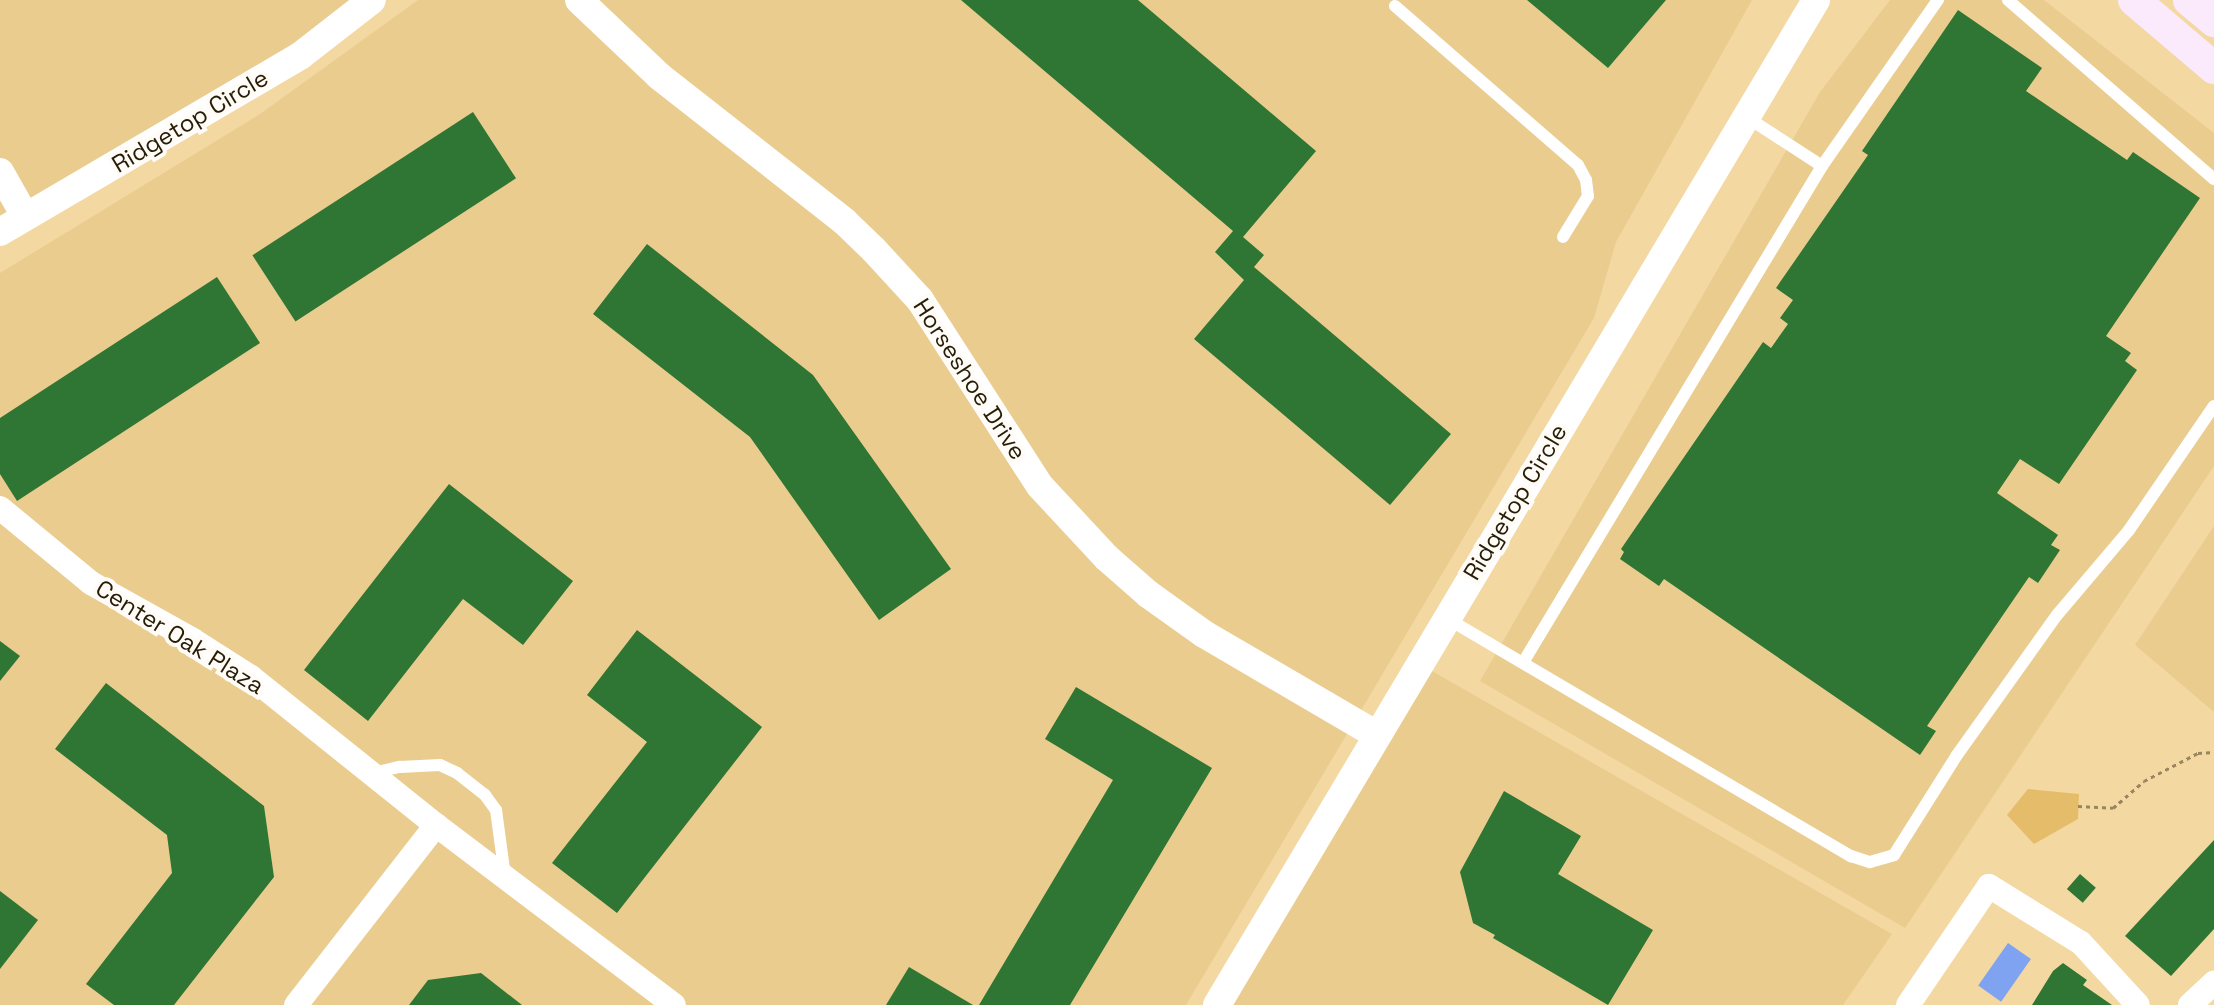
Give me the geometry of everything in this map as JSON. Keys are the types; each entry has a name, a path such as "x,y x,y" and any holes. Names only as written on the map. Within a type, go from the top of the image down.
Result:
{"main road":[{"path":"2134,0 2214,68"},
{"path":"2189,0 2214,21"}],"street":[{"name":"Ridgetop Circle","path":"0,232 300,56 372,0"},
{"name":"Horseshoe Drive","path":"579,0 659,76 845,222 874,250 920,300 1040,486 1107,558 1148,594 1204,634 1375,734"},
{"name":"Ridgetop Circle","path":"1217,1005 1375,734 1816,0"},
{"path":"0,172 25,216"},
{"name":"Center Oak Plaza","path":"0,508 91,583 193,640 251,677 436,825 674,1005"},
{"path":"296,1005 436,825"},
{"path":"1908,1005 1989,886 2081,943 2138,1005"},
{"path":"2190,1005 2214,983"}],"lane":[{"path":"1524,661 1822,166 1938,0"},
{"path":"2008,0 2214,179"},
{"path":"1395,6 1578,165 1586,180 1588,196 1563,237"},
{"path":"1745,116 1822,166"},
{"path":"1445,618 1524,661 1851,856 1870,862 1894,855 1957,755 2057,615 2129,530 2214,406"},
{"path":"372,773 400,767 440,765 457,773 485,795 496,810 505,877"}],"path":[{"path":"2078,806 2113,808 2144,781 2198,753 2214,752"}],"shaded area":[{"path":"0,0 372,0 0,232"},
{"path":"418,0 1752,0 1616,242 1594,318 1186,1005 0,1005 0,273 260,114"},
{"path":"1890,0 2044,0 2214,133 2214,466 1905,928 1480,681 1820,92"},
{"path":"2214,526 2214,712 2135,645"},
{"path":"1418,663 1892,934 1843,1005 1217,1005"},
{"path":"2028,789 2079,794 2078,819 2034,844 2007,815"}],"water":[{"path":"2008,943 2031,959 2001,1002 1978,986"}],"building":[{"path":"961,0 1138,0 1316,151 1243,237 1264,255 1254,267 1451,434 1390,505 1194,339 1244,280 1215,252 1233,231"},
{"path":"1527,0 1666,0 1608,68"},
{"path":"1958,10 2042,68 2026,91 2127,160 2133,152 2200,198 2106,336 2131,353 2125,361 2137,370 2059,484 2020,459 1997,493 2058,535 2051,545 2060,550 2038,583 2029,577 1927,726 1936,731 1920,755 1664,579 1659,586 1620,559 1624,552 1621,549 1763,342 1771,348 1788,324 1780,318 1793,300 1776,288 1868,155 1862,151"},
{"path":"473,112 516,178 295,321 252,255"},
{"path":"647,244 813,375 951,569 879,620 750,437 593,314"},
{"path":"217,277 260,343 17,501 0,474 0,418"},
{"path":"449,484 573,581 523,645 463,599 368,721 304,670"},
{"path":"637,630 762,727 617,913 552,863 647,742 587,695"},
{"path":"0,641 20,656 0,681"},
{"path":"106,683 264,806 274,877 174,1005 114,1005 86,984 172,873 167,835 55,749"},
{"path":"1076,687 1212,768 1070,1005 979,1005 1113,780 1045,739"},
{"path":"1504,791 1581,836 1558,874 1653,930 1608,1005 1493,938 1495,935 1473,923 1460,872"},
{"path":"2214,840 2214,929 2171,976 2125,936"},
{"path":"2080,874 2096,888 2083,903 2067,889"},
{"path":"0,891 38,920 0,969"},
{"path":"2063,963 2087,980 2083,985 2112,1005 2032,1005 2053,971"},
{"path":"909,967 973,1005 886,1005"},
{"path":"481,973 522,1005 409,1005 428,980"}]}
